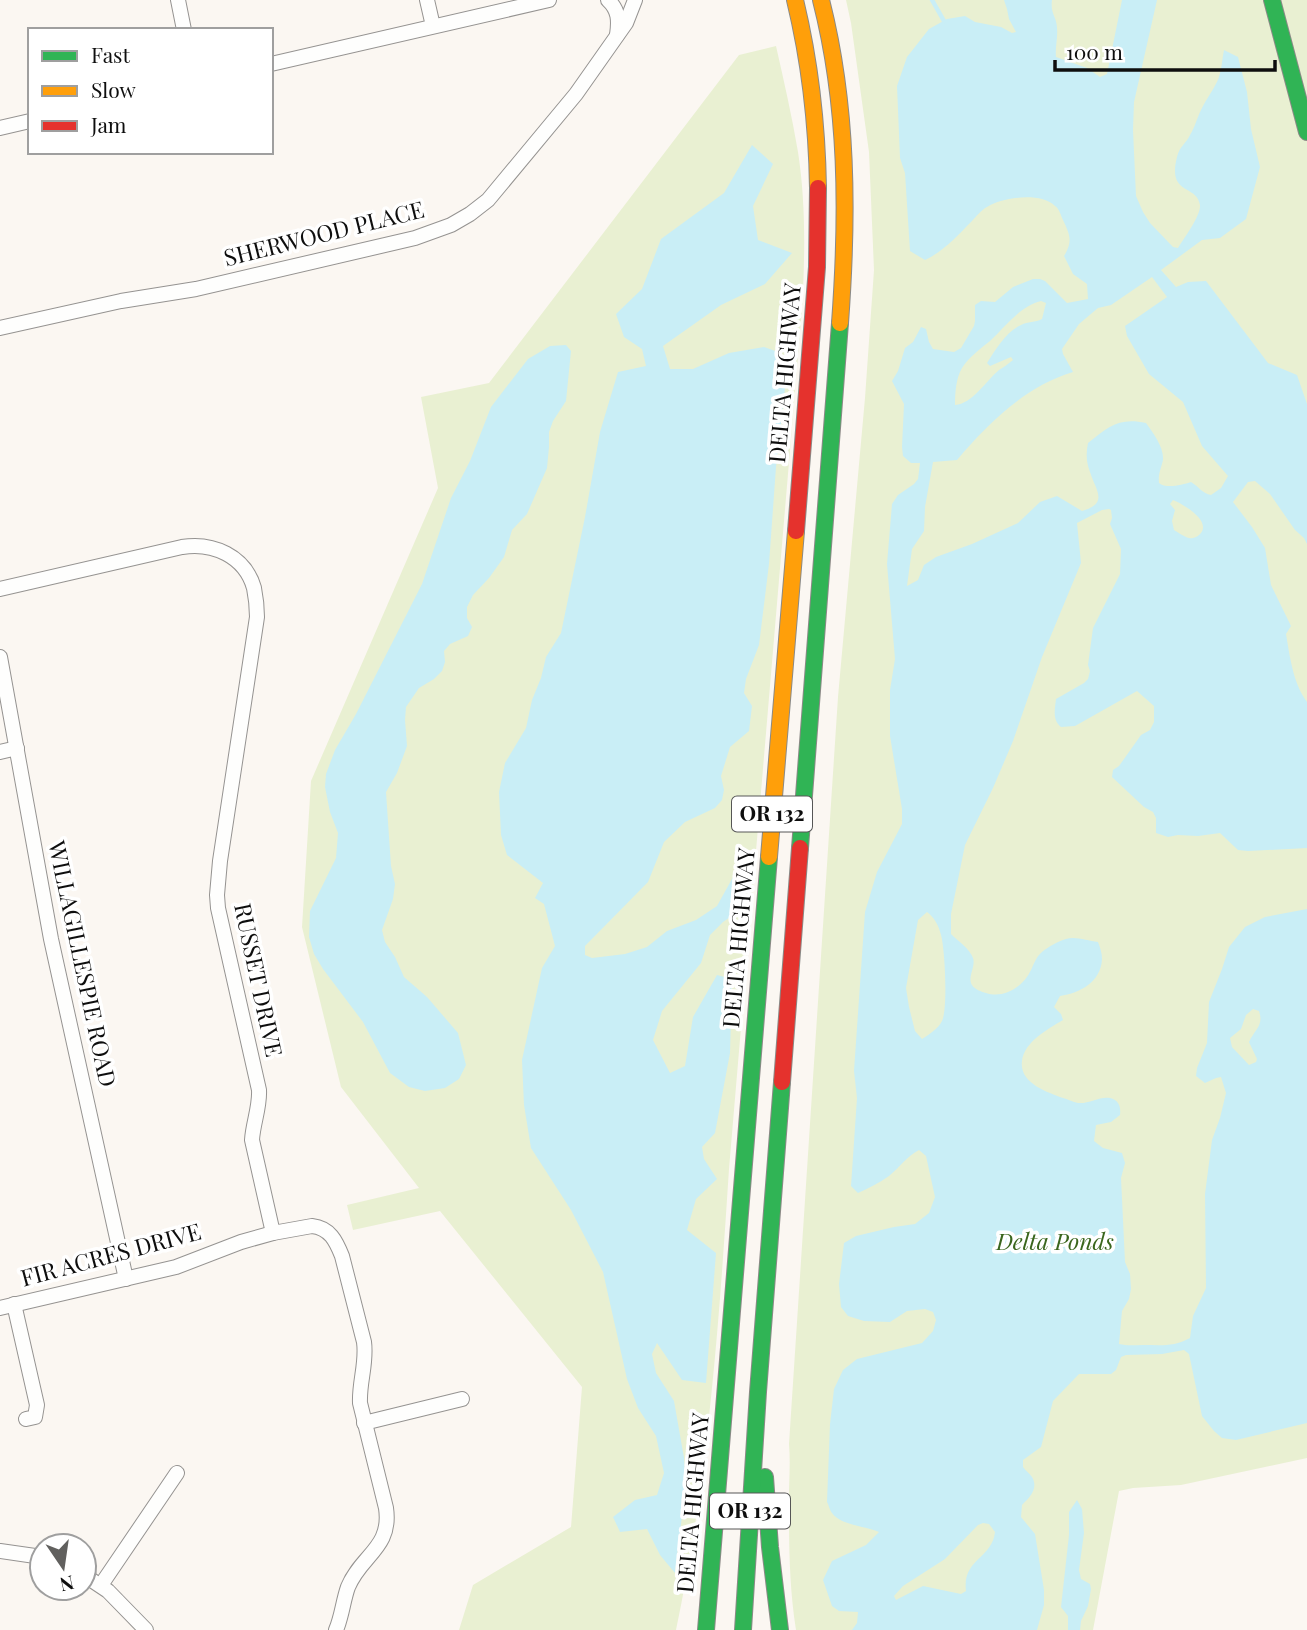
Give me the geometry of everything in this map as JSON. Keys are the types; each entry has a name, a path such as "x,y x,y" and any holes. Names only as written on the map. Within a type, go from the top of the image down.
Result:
{"main road":[{"name":"DELTA HIGHWAY","path":"706,1630 817,267 819,176 815,120 808,61 795,0"},
{"name":"OR 132","path":"743,1630 758,1392 844,265 846,218 842,118 831,43 821,0"},
{"path":"1272,0 1307,132"},
{"path":"758,1392 770,1547 780,1630"},
{"path":"695,1630 709,1583"}],"street":[{"path":"178,0 184,28"},
{"path":"427,0 433,26"},
{"path":"273,64 549,0"},
{"path":"608,0 618,16 617,36"},
{"name":"SHERWOOD PLACE","path":"0,328 121,301 208,286 415,238 451,225 481,206 495,192 576,94 626,23 635,0"},
{"path":"0,128 28,121"},
{"name":"RUSSET DRIVE","path":"0,589 196,545 214,548 233,557 253,586 257,617 217,895 259,1090 260,1102 252,1129 252,1140 273,1233"},
{"name":"WILLAGILLESPIE ROAD","path":"0,657 51,939 126,1279"},
{"path":"0,752 17,748"},
{"path":"273,1233 318,1226 329,1232 338,1246 364,1342 365,1354 359,1395 386,1508 387,1525 382,1541 357,1571 349,1586 336,1630"},
{"name":"FIR ACRES DRIVE","path":"7,1306 176,1267 235,1244 273,1233"},
{"path":"7,1306 37,1405 35,1417 26,1419"},
{"path":"364,1423 462,1399"},
{"path":"101,1585 177,1473"},
{"path":"0,1551 28,1555"},
{"path":"98,1583 146,1630"}],"green space":[{"name":"Delta Ponds","path":"846,0 1307,0 1307,1458 1181,1485 1119,1491 1093,1630 796,1630 790,1559 789,1444 838,697 874,270 869,152"},
{"path":"776,46 801,172 804,230 802,309 716,1343 696,1516 676,1630 459,1630 473,1585 571,1527 582,1387 440,1211 353,1230 347,1205 419,1188 341,1087 302,927 311,781 438,488 421,397 489,383 739,55"}],"water":[{"path":"1004,0 1052,0 1057,28 1056,57 1087,68 1100,77 1107,74 1122,0 1157,0 1134,102 1136,196 1150,223 1173,247 1178,248 1200,210 1198,199 1179,184 1176,178 1178,153 1192,132 1217,81 1224,50 1238,57 1260,167 1246,219 1220,238 1202,240 1161,270 1176,287 1188,282 1206,281 1268,363 1297,375 1307,404 1307,544 1270,494 1255,481 1248,482 1233,502 1265,548 1271,585 1291,626 1286,634 1291,661 1298,687 1307,702 1307,848 1248,851 1238,850 1220,833 1168,837 1156,833 1156,818 1153,812 1112,777 1113,770 1119,766 1141,735 1150,730 1154,722 1154,706 1137,691 1075,726 1061,727 1056,721 1056,699 1088,679 1093,628 1120,574 1121,549 1110,524 1111,510 1102,510 1077,523 1081,563 1042,657 1013,741 965,845 951,914 951,934 967,948 973,958 970,979 974,988 993,994 1006,993 1023,982 1040,954 1056,943 1073,938 1098,942 1102,959 1098,974 1082,989 1060,996 1054,1007 1063,1020 1032,1042 1024,1054 1022,1069 1029,1081 1049,1093 1078,1103 1110,1098 1119,1104 1120,1115 1111,1122 1096,1125 1094,1141 1103,1148 1122,1153 1125,1163 1121,1178 1125,1262 1130,1274 1131,1289 1122,1311 1119,1344 1167,1345 1190,1338 1193,1316 1206,1288 1205,1194 1212,1140 1226,1093 1221,1077 1205,1083 1196,1076 1207,1043 1209,1002 1229,947 1245,927 1265,917 1307,909 1307,1423 1236,1440 1222,1438 1202,1416 1189,1354 1184,1350 1126,1355 1121,1357 1116,1370 1111,1374 1079,1374 1053,1401 1041,1447 1023,1460 1023,1467 1032,1477 1034,1485 1032,1493 1022,1505 1021,1517 1035,1534 1044,1590 1044,1605 1037,1630 852,1630 857,1623 858,1612 839,1611 832,1606 823,1580 832,1561 866,1545 879,1532 841,1520 832,1513 827,1502 834,1389 843,1370 857,1359 922,1343 933,1331 936,1320 933,1312 925,1309 907,1311 890,1322 864,1321 848,1316 841,1307 839,1284 844,1243 856,1236 915,1224 929,1213 935,1197 926,1156 919,1150 889,1176 874,1185 858,1193 851,1186 857,1098 854,1071 865,912 877,872 902,824 890,736 890,690 895,659 887,564 892,504 898,495 918,479 920,463 911,463 903,456 904,404 892,381 905,348 913,342 921,327 926,329 933,349 954,352 961,348 974,326 975,305 981,301 995,302 1013,287 1040,279 1067,303 1088,299 1087,284 1073,274 1064,256 1070,238 1060,212 1058,208 1041,199 1012,199 987,207 950,243 925,260 910,251 905,173 900,158 897,86 907,57 929,29 947,19 965,16 975,22 1016,32","holes":["1152,277 1167,297 1125,326 1127,336 1149,374 1183,402 1202,446 1228,476 1221,488 1211,495 1191,482 1162,485 1159,483 1159,477 1163,455 1155,436 1146,423 1121,422 1088,443 1088,465 1098,496 1098,500 1090,508 1082,511 1057,496 1040,502 1018,523 936,557 924,565 918,580 907,586 912,549 924,531 925,507 933,462 957,460 1009,407 1039,386 1073,372 1062,349 1079,324 1098,308 1111,305","1041,301 1046,303 1042,319 1016,328 1002,341 987,363 990,366 1011,357 1013,360 967,401 955,405 957,381 965,364 1013,318","1173,500 1200,519 1203,530 1199,535 1189,538 1174,530 1172,521 1175,510 1170,504","927,912 938,925 945,979 942,1021 922,1039 915,1031 906,988 918,920","1253,1009 1259,1011 1260,1024 1249,1042 1257,1059 1249,1065 1232,1047 1230,1038 1241,1029 1246,1015","989,1524 995,1532 989,1548 968,1572 966,1591 961,1594 923,1586 896,1600 894,1596 903,1586 945,1559 978,1525"]},
{"path":"752,145 773,164 753,206 758,240 792,253 765,284 721,305 663,346 670,369 693,369 729,353 764,347 781,353 785,388 769,564 759,645 746,679 744,693 752,706 749,731 730,747 721,776 724,790 722,800 715,808 685,822 664,842 648,882 585,946 585,955 592,958 625,954 647,947 667,931 696,920 717,906 743,859 745,907 710,935 701,963 662,1011 653,1040 670,1073 685,1066 693,1017 717,975 732,979 730,1053 715,1133 702,1147 704,1159 717,1179 696,1199 687,1230 716,1253 706,1383 682,1380 657,1343 652,1354 656,1373 674,1401 684,1458 686,1484 675,1573 660,1555 647,1529 620,1532 613,1517 635,1500 657,1495 664,1473 656,1436 638,1408 627,1379 603,1272 571,1210 531,1148 524,1105 522,1060 542,968 555,946 544,904 535,898 543,883 507,855 501,835 499,792 505,763 526,728 546,657 561,633 600,432 618,372 646,366 642,349 624,337 616,314 642,289 661,239 724,193"},
{"path":"566,345 571,351 566,401 549,432 547,468 527,514 512,530 504,557 473,595 467,607 467,618 472,627 468,636 450,644 444,651 442,671 419,688 406,707 407,746 397,773 386,792 391,866 395,884 393,899 382,930 385,942 404,977 427,997 458,1033 466,1065 459,1079 445,1088 425,1091 409,1087 390,1073 363,1022 314,954 309,937 310,911 336,858 338,833 330,812 325,787 326,774 335,750 422,584 451,498 470,461 491,407 528,359 550,346"},
{"path":"1077,1500 1082,1509 1084,1533 1079,1570 1081,1579 1090,1584 1091,1589 1080,1630 1068,1630 1068,1616 1061,1607 1069,1512"}],"waterway":[{"path":"932,0 944,21"}],"traffic: fast":[{"path":"1272,0 1307,132"},
{"path":"800,848 840,323"},
{"path":"706,1630 769,857"},
{"path":"743,1630 782,1082"},
{"path":"765,1477 780,1630"}],"traffic: slow":[{"path":"795,0 812,93 818,188"},
{"path":"821,0 836,80 844,160 840,323"},
{"path":"769,857 796,531"}],"traffic: jam":[{"path":"796,531 817,267 818,188"},
{"path":"782,1082 800,848"}]}
